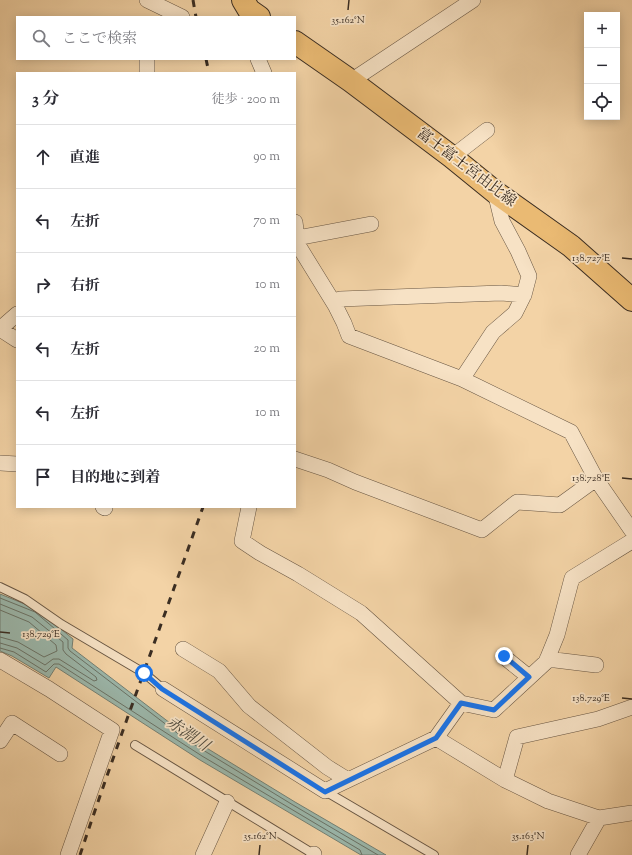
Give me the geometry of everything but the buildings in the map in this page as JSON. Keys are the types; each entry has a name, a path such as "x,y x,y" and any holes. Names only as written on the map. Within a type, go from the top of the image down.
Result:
{"main road":[{"name":"富士富士宮由比線","path":"296,43 351,81 452,157 495,192 571,246 632,300"}],"street":[{"path":"351,81 473,0"},
{"path":"154,8 179,16"},
{"path":"147,60 147,72"},
{"path":"258,60 264,72"},
{"path":"452,157 487,130"},
{"path":"462,379 493,332 515,313 524,295 530,276 502,221 495,192"},
{"path":"297,238 371,224"},
{"path":"296,230 298,245 335,305 349,336 462,379 571,432 596,479 627,515 632,531"},
{"path":"335,305 340,300 348,299 501,293 524,295"},
{"path":"16,315 0,329 16,339"},
{"path":"296,459 328,470 482,530 517,502 560,505 596,479"},
{"path":"0,463 16,464"},
{"path":"248,508 242,541 361,613 461,703 494,710 546,662 557,635 572,578 632,541"},
{"path":"183,649 219,671 249,706 327,767 348,780"},
{"path":"504,656 529,677"},
{"path":"547,659 596,665"},
{"path":"0,660 49,689 112,730 68,855"},
{"path":"162,689 325,792 436,738 461,703"},
{"path":"506,780 518,737 598,719 632,707"},
{"path":"0,741 12,723 60,754"},
{"path":"436,738 506,780 548,801 599,818 632,813"},
{"path":"203,855 227,802"},
{"path":"578,855 599,818"}],"lane":[{"path":"0,587 25,598 61,624 144,673 162,689"},
{"path":"135,745 193,779 227,802 314,855"},
{"path":"325,792 434,855"}],"water":[{"path":"0,594 37,609 73,639 72,648 187,736 295,802 386,855 361,855 200,760 56,667 49,678 12,656 0,651"}],"railway":[{"path":"193,0 196,16"},
{"path":"206,60 209,72"},
{"path":"80,855 125,724 203,508"}],"route":[{"path":"144,673 162,689 325,792 390,760 425,745 436,738 461,703 494,710 529,677 504,656"}],"water label":[{"name":"赤淵川","path":"187,735"}]}
